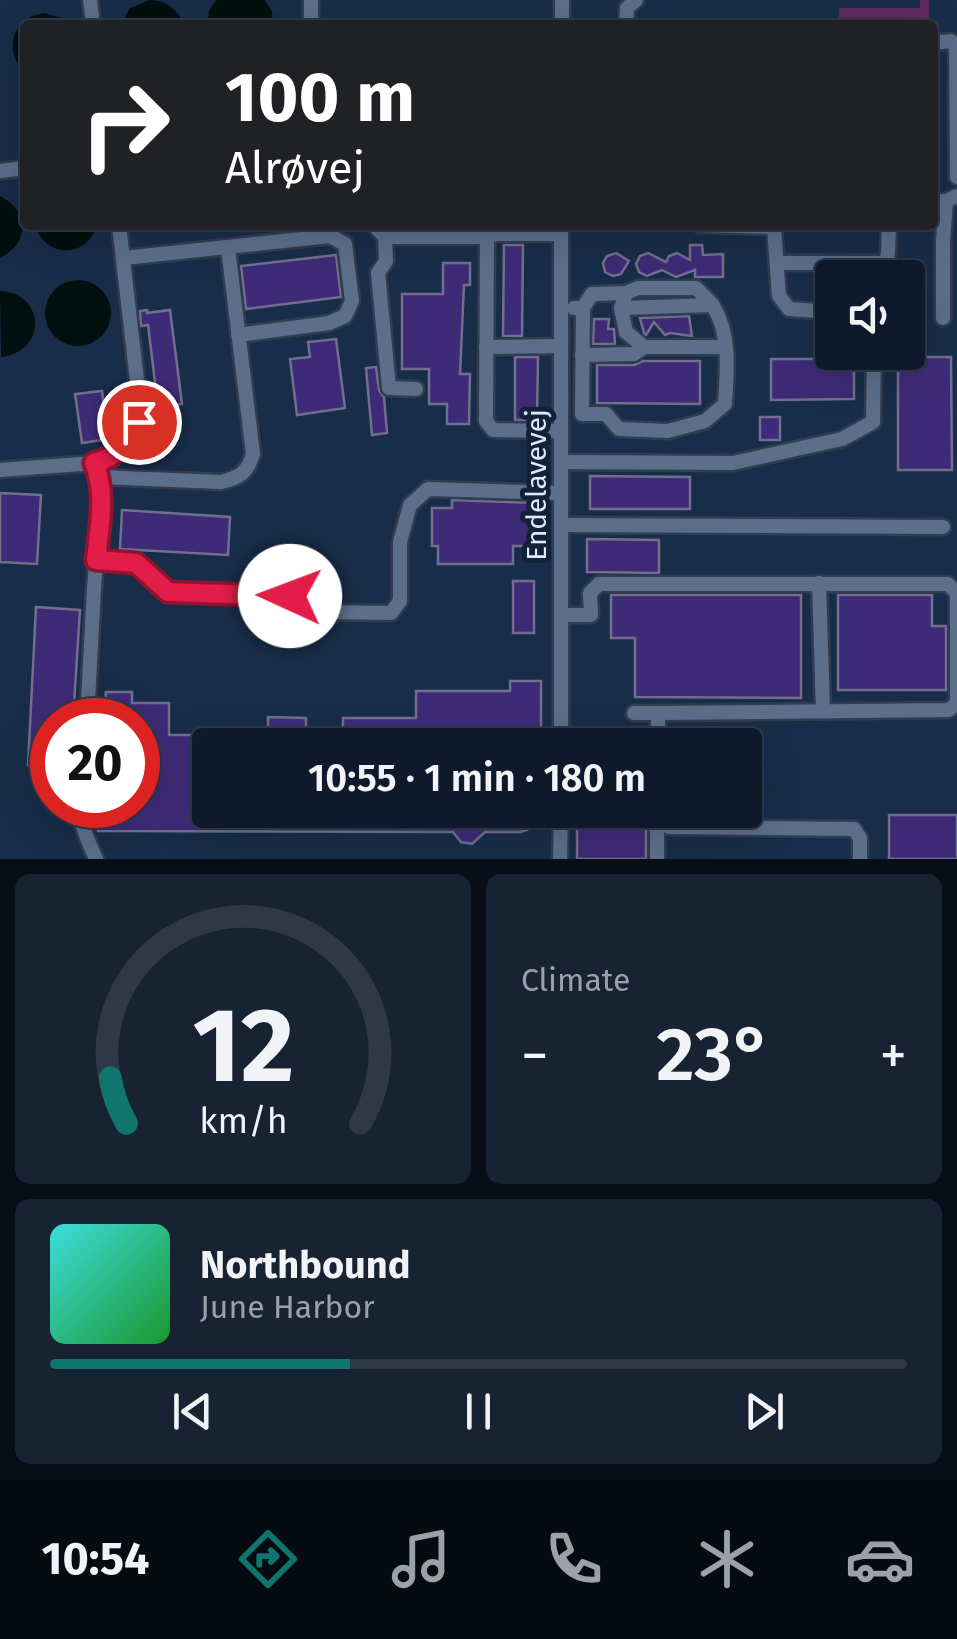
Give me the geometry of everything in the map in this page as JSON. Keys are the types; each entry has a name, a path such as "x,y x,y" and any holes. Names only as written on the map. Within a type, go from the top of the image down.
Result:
{"street":[{"path":"938,42 951,41 956,47 957,178"},
{"path":"943,318 945,200"},
{"path":"97,470 121,452 132,438 141,415 120,230"},
{"path":"124,258 228,248 332,230 344,244 352,301 345,316 329,323 238,335"},
{"path":"379,230 385,237 386,261 378,273 389,388 416,390"},
{"path":"385,237 434,231 488,238 496,234 562,230"},
{"name":"Endelavevej","path":"560,728 562,230"},
{"path":"774,230 779,296 789,308 815,310"},
{"path":"885,260 888,230"},
{"path":"488,238 486,422 493,430 561,431"},
{"path":"0,470 97,470 221,482 246,472 252,454 228,248"},
{"path":"776,263 815,266"},
{"path":"638,288 696,288 712,305 721,324 728,368 725,404 705,421 668,431 620,430 606,414 582,414 582,308 592,294 624,300 638,288"},
{"path":"624,300 626,332 644,347"},
{"path":"561,308 582,308"},
{"path":"486,347 561,346"},
{"path":"582,354 634,354 644,347 725,348"},
{"path":"561,462 734,464 842,439 873,422 874,370"},
{"path":"562,402 582,402"},
{"path":"88,698 101,504 97,470"},
{"path":"96,560 136,563 168,592 290,596 325,612 391,612 400,601 400,542 410,505 428,490 561,493"},
{"path":"561,525 943,527"},
{"path":"820,583 823,712"},
{"path":"561,616 591,615 590,592 599,584 948,584 957,592 957,702 949,710 634,712"},
{"path":"658,713 658,728"},
{"path":"84,828 96,859"},
{"path":"560,828 560,859"},
{"path":"656,859 657,828"},
{"path":"761,828 854,829 860,838 860,859"}],"shaded area":[{"path":"0,0 957,0 957,859 0,859"},
{"path":"150,0 162,2 182,20 123,20 130,8"},
{"path":"216,0 265,0 273,20 208,20"},
{"path":"920,0 929,0 929,20 839,20 839,8 920,8"},
{"path":"45,13 64,20 25,20"},
{"path":"20,26 20,67 13,45"},
{"path":"0,196 17,210 22,230 17,244 0,258"},
{"path":"37,230 95,230 84,244 66,250 57,249"},
{"path":"78,280 101,290 111,313 101,336 78,346 55,336 45,313 55,290"},
{"path":"0,291 26,301 35,323 27,345 1,357"}],"building":[{"path":"504,245 523,245 522,336 503,336"},
{"path":"690,245 702,245 703,255 723,254 723,277 695,277 695,270 676,277 662,270 647,276 639,272 636,264 640,256 648,253 666,262 677,253 690,260"},
{"path":"616,253 629,261 621,274 613,276 605,272 603,263 607,256"},
{"path":"336,255 341,297 246,309 241,266"},
{"path":"443,263 470,263 470,285 464,285 460,374 470,374 469,424 447,424 447,404 429,404 429,369 402,369 402,294 443,294"},
{"path":"170,310 182,404 158,407 148,325 141,326 140,311"},
{"path":"689,316 692,336 665,335 654,322 646,335 640,318"},
{"path":"594,319 609,319 608,329 614,329 615,344 593,344"},
{"path":"336,339 345,408 297,415 290,359 310,357 308,342"},
{"path":"515,357 538,357 537,420 515,420"},
{"path":"925,357 951,357 952,470 898,470 898,370 925,370"},
{"path":"771,359 815,359 815,370 854,370 854,399 771,400"},
{"path":"643,361 700,361 700,404 597,403 597,365 634,365"},
{"path":"376,367 387,433 372,435 366,368"},
{"path":"102,391 108,439 82,443 75,394"},
{"path":"760,417 780,417 780,440 760,440"},
{"path":"590,476 690,477 690,509 590,509"},
{"path":"0,493 41,495 37,564 0,562"},
{"path":"452,500 539,503 539,546 513,546 513,564 438,564 438,546 432,546 432,508 452,508"},
{"path":"122,510 230,517 228,555 120,549"},
{"path":"587,539 659,540 659,573 587,572"},
{"path":"513,581 534,581 534,633 513,633"},
{"path":"611,595 801,595 801,698 635,697 635,638 611,638"},
{"path":"838,595 932,595 932,626 946,626 946,690 838,690"},
{"path":"36,607 80,610 74,698 31,698"},
{"path":"510,681 541,681 541,728 343,728 343,718 416,718 416,691 510,691"},
{"path":"106,692 132,692 132,698 106,698"},
{"path":"160,703 169,703 169,735 192,735 192,828 530,828 521,832 485,832 472,844 461,842 453,832 98,831 160,828"},
{"path":"268,717 306,718 306,728 268,728"},
{"path":"889,815 957,815 957,859 889,859"},
{"path":"577,828 646,828 646,859 577,859"}],"route":[{"path":"139,422 121,452 94,463 100,477 101,504 96,560 136,563 168,592 290,596"}]}
